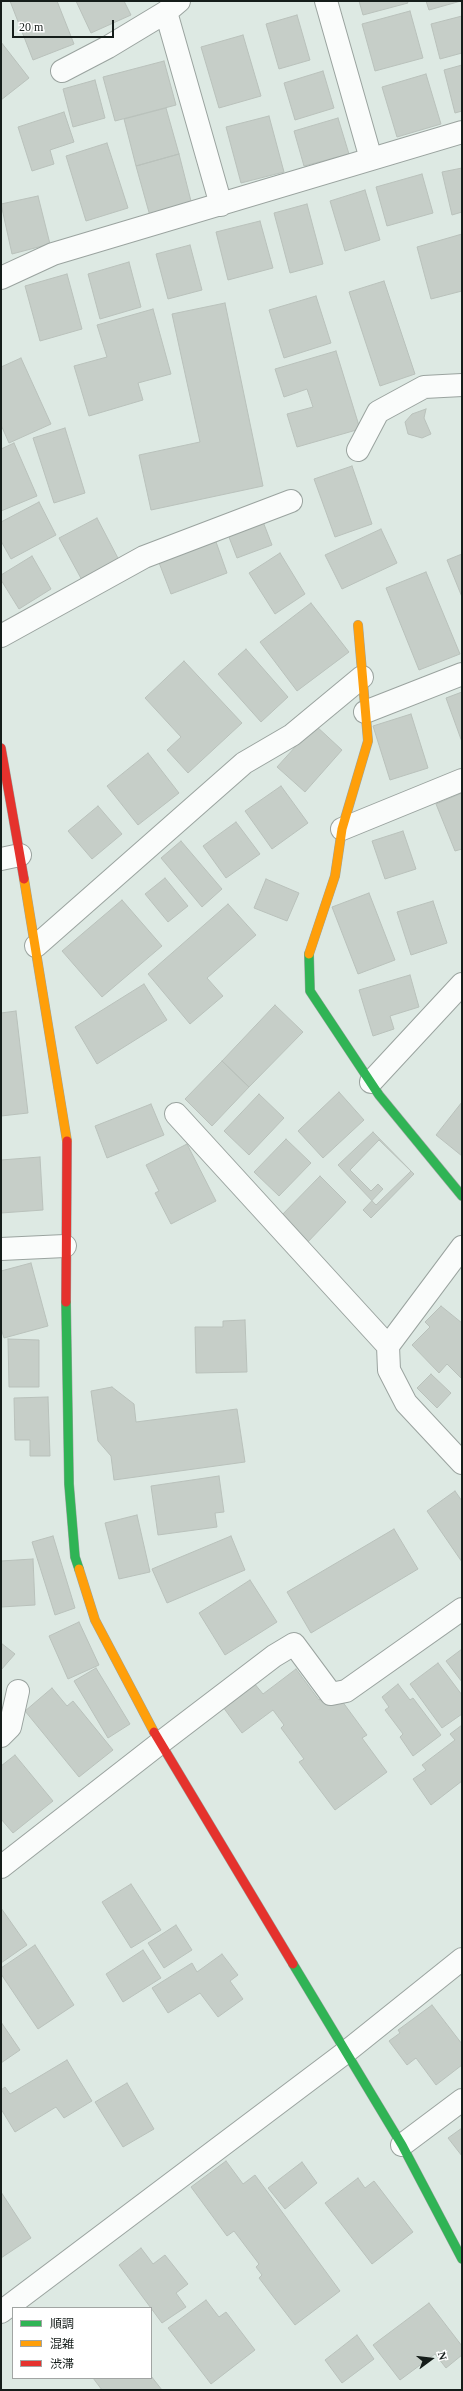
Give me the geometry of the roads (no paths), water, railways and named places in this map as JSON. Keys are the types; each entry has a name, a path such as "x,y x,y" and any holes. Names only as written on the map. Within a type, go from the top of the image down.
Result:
{"street":[{"path":"326,1 371,159"},
{"path":"62,71 108,47 173,7 221,205"},
{"path":"1,278 53,254 462,132"},
{"path":"358,450 378,412 424,387 462,385"},
{"path":"1,636 144,557 291,501"},
{"path":"358,625 368,741 342,829 335,876 308,956 310,991 379,1095 462,1196"},
{"path":"365,712 462,674"},
{"path":"36,946 244,763 292,735 362,677"},
{"path":"1,748 11,857 36,946 67,1142 65,1246 69,1484 76,1558 95,1620 160,1743 402,2144 462,2259"},
{"path":"342,829 462,780"},
{"path":"371,1082 462,984"},
{"path":"176,1114 388,1346"},
{"path":"1,1249 65,1246"},
{"path":"462,1247 388,1346 389,1370 406,1403 462,1463"},
{"path":"3,1861 274,1656 294,1644 331,1694 346,1691 462,1609"},
{"path":"1,1736 10,1727 18,1691"},
{"path":"1,2312 346,2052 462,1959"},
{"path":"402,2144 462,2100"}]}
